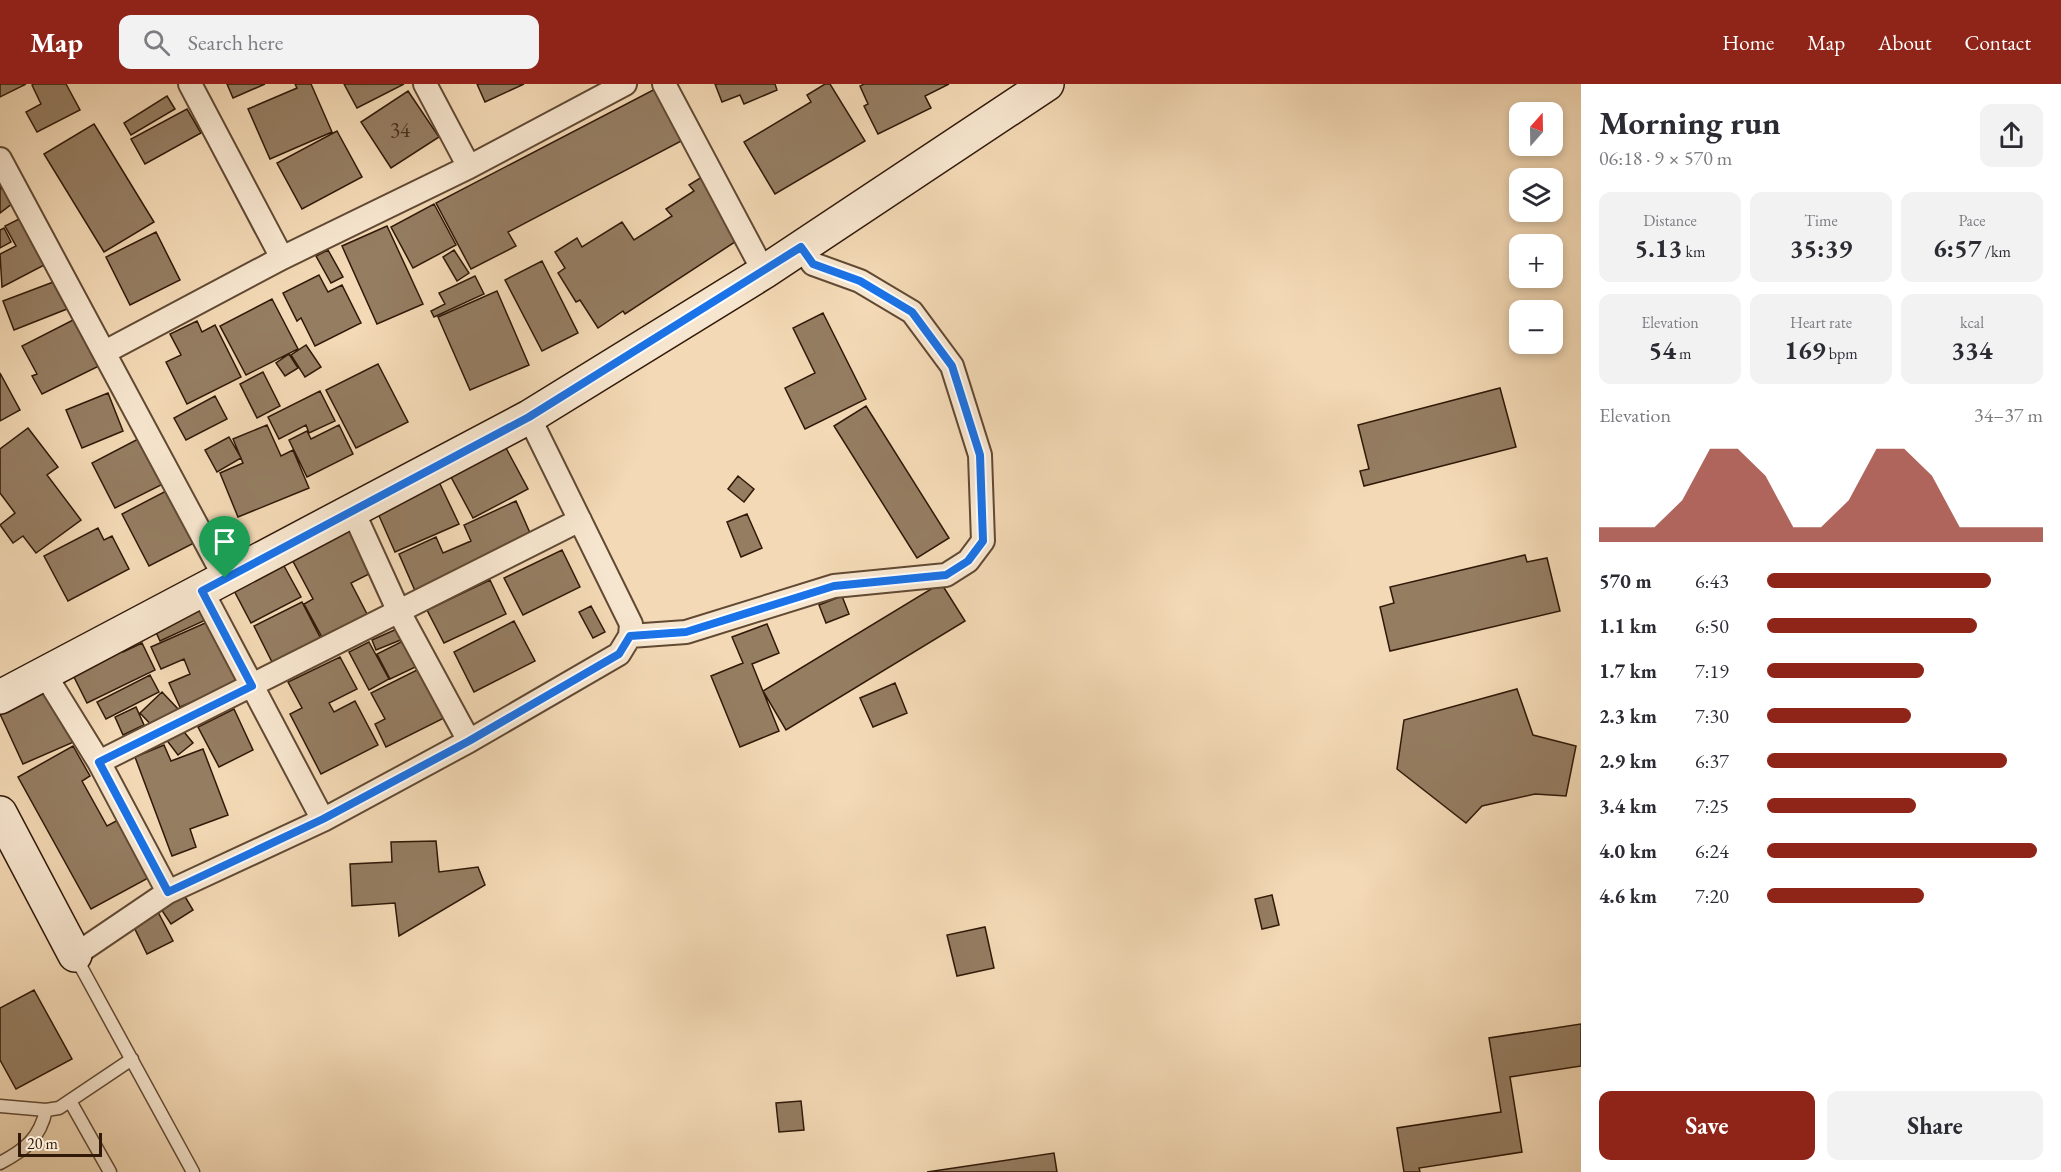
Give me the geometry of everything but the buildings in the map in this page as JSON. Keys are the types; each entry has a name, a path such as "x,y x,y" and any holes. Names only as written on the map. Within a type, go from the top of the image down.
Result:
{"street":[{"path":"190,84 282,258"},
{"path":"425,84 469,167"},
{"path":"105,352 282,258 469,167 625,84"},
{"path":"664,84 764,272"},
{"path":"0,697 529,417 764,272 1047,84"},
{"path":"0,159 105,352 213,584 252,686 323,819"},
{"path":"630,636 686,632 834,586 946,575 968,561 983,541 980,455 952,366 912,312 860,281 813,264 801,247"},
{"path":"0,813 75,955 168,892 323,819 469,741 619,654 630,636 631,624 529,417"},
{"path":"352,509 399,612 469,741"},
{"path":"99,762 580,520"},
{"path":"45,673 99,762 168,892"}],"lane":[{"path":"75,955 193,1172"},
{"path":"0,1106 46,1110 59,1108 132,1059"},
{"path":"70,1101 110,1172"},
{"path":"0,1163 27,1146 37,1136 46,1110"}],"route":[{"path":"801,247 813,264 860,281 912,312 952,366 980,455 983,541 968,561 946,575 899,582 834,586 686,632 630,636 619,654 469,741 323,819 168,892 99,762 252,686 202,591 225,578 529,417 801,247"}]}
